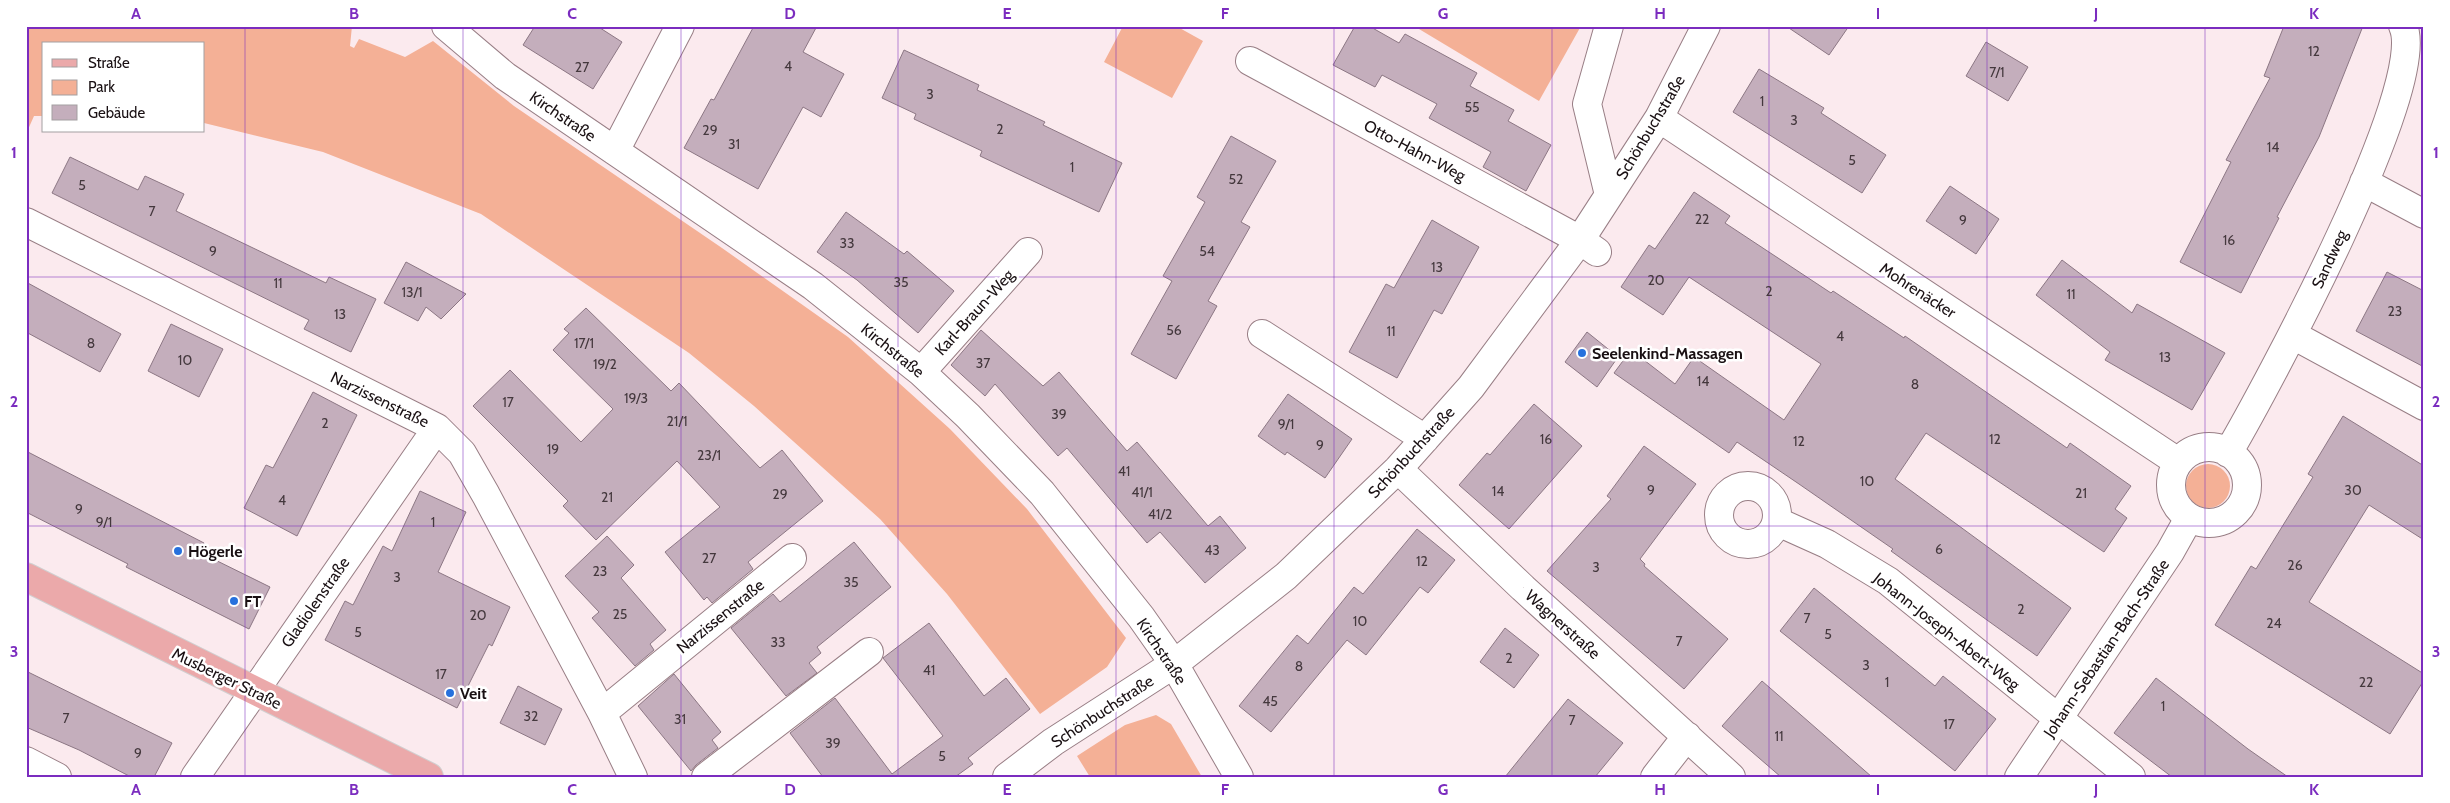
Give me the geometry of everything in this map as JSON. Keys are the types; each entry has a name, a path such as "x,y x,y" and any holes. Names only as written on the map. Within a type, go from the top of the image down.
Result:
{"main road":[{"name":"Musberger Straße","path":"26,577 429,777"}],"street":[{"name":"Kirchstraße","path":"446,26 505,76 813,286 921,372 968,416 1042,493 1140,618 1174,664 1239,777"},
{"path":"615,151 680,26"},
{"path":"1609,26 1588,104 1609,195"},
{"name":"Schönbuchstraße","path":"1007,777 1053,742 1174,664 1286,576 1398,469 1471,387 1589,246 1609,195 1659,118 1706,26"},
{"name":"Sandweg","path":"2228,452 2294,335 2364,182 2395,100 2407,57 2406,32 2403,26"},
{"name":"Otto-Hahn-Weg","path":"1250,61 1589,246"},
{"name":"Mohrenäcker","path":"1659,118 2178,462"},
{"path":"2364,182 2424,214"},
{"name":"Narzissenstraße","path":"26,222 437,428 462,453 602,713 633,777"},
{"name":"Karl-Braun-Weg","path":"921,372 1028,252"},
{"path":"1262,334 1425,439"},
{"path":"2294,335 2424,406"},
{"name":"Gladiolenstraße","path":"195,777 437,428"},
{"path":"2211,447 2228,452 2238,461 2245,473 2247,486 2244,499 2238,510 2227,518 2215,523 2189,518 2180,510 2173,499 2170,486 2172,473 2178,462 2193,450 2202,448 2211,447"},
{"name":"Wagnerstraße","path":"1398,469 1523,588 1731,777"},
{"name":"Johann-Sebastian-Bach-Straße","path":"2019,777 2170,552 2189,518"},
{"name":"Johann-Joseph-Abert-Weg","path":"1778,522 1827,544 1888,580 2130,777"},
{"name":"Narzissenstraße","path":"602,713 792,558"},
{"path":"706,777 869,652"},
{"path":"1655,777 1687,736"},
{"path":"26,761 57,777"}],"green space":[{"path":"26,26 352,26 350,46 354,48 359,39 405,57 433,41 514,106 722,248 848,337 950,429 1027,509 1126,638 1107,667 1040,714 947,594 880,519 754,406 689,353 481,214 323,152 205,123 205,42 42,42 42,116 34,116 26,134"},
{"path":"1123,26 1176,26 1203,41 1172,98 1104,62"},
{"path":"1414,26 1581,26 1539,101"},
{"path":"2208,464 2220,468 2226,474 2230,486 2226,498 2220,504 2208,508 2196,504 2190,498 2186,486 2190,474 2196,468"},
{"path":"1156,715 1171,724 1202,777 1090,777 1077,756 1125,725"}],"building":[{"path":"535,26 597,26 622,42 593,89 523,45"},
{"path":"754,26 817,26 803,52 844,74 821,117 803,107 758,189 684,148 711,99 714,100"},
{"path":"1355,26 1369,26 1399,43 1405,34 1477,73 1470,86 1514,110 1508,121 1551,145 1526,191 1483,167 1491,152 1429,118 1437,104 1382,75 1375,87 1333,65"},
{"path":"1786,26 1849,26 1829,55"},
{"path":"2284,26 2363,26 2319,137 2277,217 2279,218 2241,293 2180,262 2231,162 2226,160 2270,78 2264,76"},
{"path":"1986,42 2028,67 2008,101 1966,76"},
{"path":"904,50 979,85 977,90 1045,122 1043,125 1122,163 1099,212 980,156 982,151 914,119 916,114 882,98"},
{"path":"1759,69 1824,108 1821,113 1886,155 1862,193 1733,112"},
{"path":"1231,136 1276,161 1241,222 1250,227 1208,301 1217,306 1176,379 1131,354 1172,281 1163,276 1205,202 1197,197"},
{"path":"70,157 138,190 145,176 184,194 176,211 326,283 329,277 376,299 351,352 304,329 309,320 52,193"},
{"path":"1950,186 1999,219 1976,254 1926,221"},
{"path":"1694,192 1730,216 1725,223 1831,293 1833,291 1904,338 1905,336 2067,448 2070,443 2131,486 2115,509 2127,518 2104,552 1926,433 1895,479 2071,608 2037,656 1891,551 1893,549 1737,442 1729,453 1614,373 1631,350 1675,384 1694,357 1784,420 1821,364 1689,277 1663,315 1621,287 1649,245 1655,249"},
{"path":"846,212 904,254 907,251 954,291 918,333 857,280 817,252"},
{"path":"1432,220 1479,247 1442,314 1434,310 1397,378 1349,352 1386,284 1394,288"},
{"path":"2062,260 2132,313 2137,304 2225,353 2192,410 2105,360 2110,352 2036,295"},
{"path":"406,262 466,294 441,319 426,307 418,321 384,303"},
{"path":"2387,272 2424,291 2424,367 2356,331"},
{"path":"26,282 121,334 100,372 26,332"},
{"path":"586,308 671,391 679,383 760,468 782,450 823,501 748,562 753,569 712,603 707,597 704,600 665,552 720,507 677,461 596,540 563,506 568,501 473,406 510,370 581,442 613,409 553,350 569,333 564,329"},
{"path":"171,324 223,349 199,397 148,371"},
{"path":"981,330 1043,386 1059,372 1127,451 1137,442 1208,526 1220,516 1246,548 1205,583 1160,532 1147,543 1067,448 1058,456 995,384 985,396 951,365"},
{"path":"1587,332 1618,357 1597,387 1565,362"},
{"path":"313,392 357,415 297,536 244,508 266,465 273,468"},
{"path":"1288,394 1352,439 1325,478 1287,452 1285,455 1258,436"},
{"path":"1534,404 1582,446 1509,529 1459,485 1487,453 1490,455"},
{"path":"2343,416 2424,466 2424,540 2369,505 2309,602 2424,674 2424,680 2390,734 2215,625 2251,566 2256,569 2313,477 2308,474"},
{"path":"1644,446 1696,484 1640,559 1645,564 1644,566 1728,639 1684,689 1547,571 1611,499 1607,496"},
{"path":"26,451 204,543 199,552 270,587 249,629 126,567 128,564 26,512"},
{"path":"420,491 466,512 438,572 510,607 492,646 489,644 457,708 325,640 345,601 353,605 383,546 392,551"},
{"path":"1417,529 1455,560 1428,593 1420,587 1366,655 1347,640 1271,732 1239,706 1297,635 1308,644 1354,587 1363,594"},
{"path":"607,536 634,565 621,578 666,630 650,644 654,650 635,666 592,618 599,612 565,576"},
{"path":"854,542 891,587 817,647 821,653 809,663 817,673 786,696 731,628 773,594 780,602"},
{"path":"1814,588 1935,686 1943,676 1996,719 1955,771 1780,631"},
{"path":"929,623 984,696 1006,678 1030,709 968,758 973,764 955,777 823,777 790,733 835,698 892,774 943,736 883,658"},
{"path":"1505,628 1539,655 1514,688 1480,662"},
{"path":"26,671 172,743 154,777 131,777 79,750 26,727"},
{"path":"674,674 721,732 712,740 718,748 691,771 638,706"},
{"path":"2156,678 2248,749 2288,777 2172,777 2114,733"},
{"path":"1762,681 1872,777 1781,777 1722,726"},
{"path":"518,686 562,709 545,745 500,723"},
{"path":"1568,699 1623,743 1595,777 1505,777"}],"place":[{"name":"Seelenkind-Massagen","path":"1582,353"},
{"name":"Högerle","path":"178,551"},
{"name":"FT","path":"234,601"},
{"name":"Veit","path":"450,693"}]}
